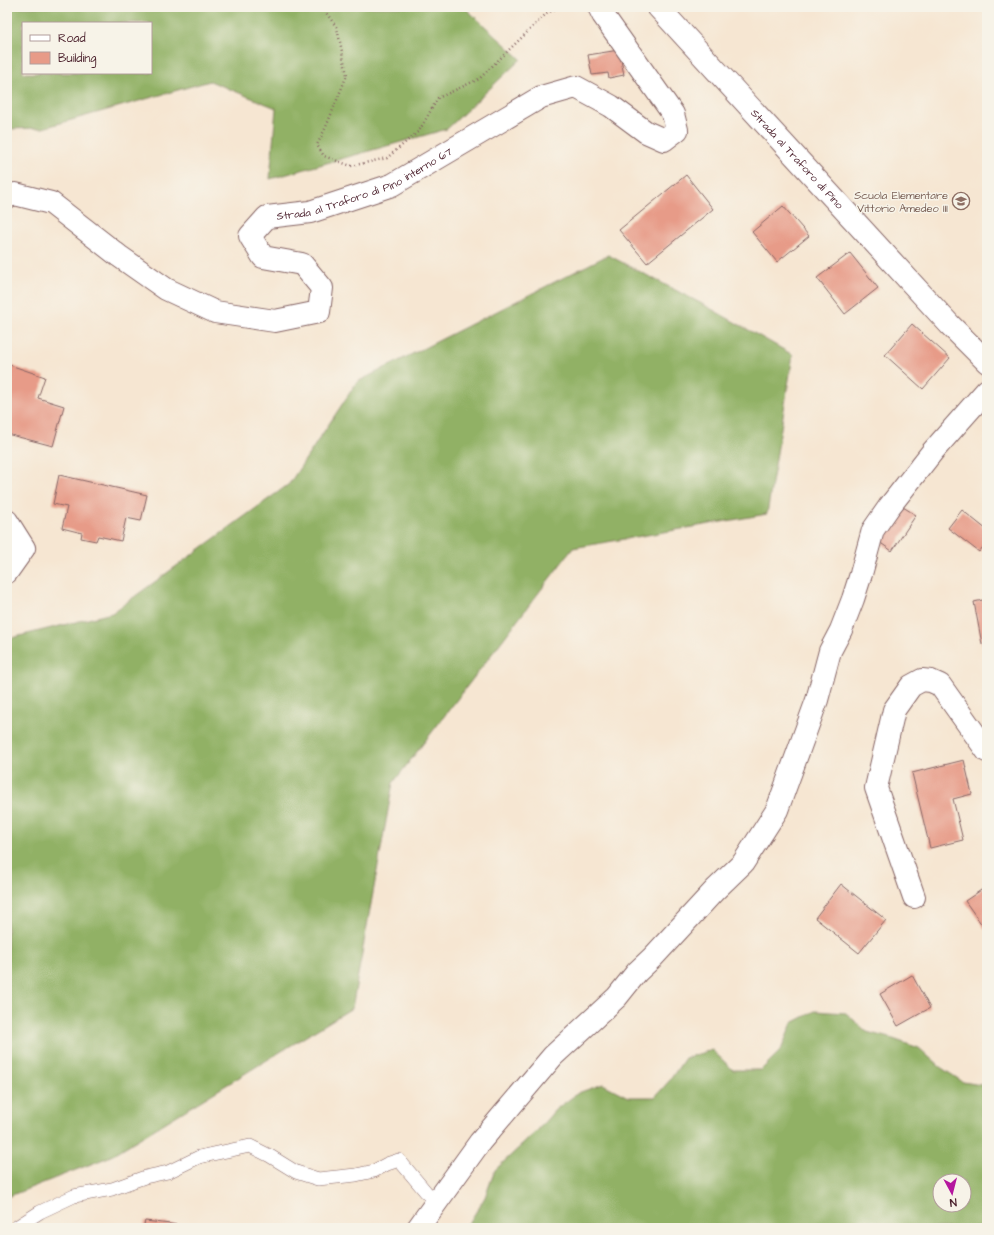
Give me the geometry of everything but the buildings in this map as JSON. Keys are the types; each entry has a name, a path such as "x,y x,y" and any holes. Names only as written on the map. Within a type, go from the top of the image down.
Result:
{"street":[{"name":"Strada al Traforo di Pino interno 67","path":"7,197 15,194 51,203 119,256 166,289 215,312 275,321 318,312 322,288 302,264 264,257 250,236 267,217 310,212 392,185 540,97 576,87 611,106 646,132 664,140 677,130 673,114 603,15 599,7"},
{"name":"Strada al Traforo di Pino","path":"658,7 940,314 987,362"},
{"path":"418,1228 480,1142 553,1056 617,997 637,972 715,890 743,863 777,810 817,700 830,651 841,630 853,599 873,530 889,507 928,458 987,390"},
{"path":"7,521 24,548 7,572"},
{"path":"914,897 876,788 894,710 911,686 922,680 931,681 940,685 987,751"}],"lane":[{"path":"15,1228 40,1212 74,1196 112,1189 145,1177 168,1172 200,1157 250,1146 296,1172 318,1179 356,1175 374,1171 399,1160 426,1192 437,1202"}],"path":[{"path":"322,7 337,28 347,75 317,145 324,156 351,166 387,158 419,131 438,98 479,79 547,13 560,7"}],"green space":[{"path":"7,7 464,7 521,59 447,129 270,179 276,108 210,81 43,128 7,129"},
{"path":"608,255 706,306 793,355 767,514 573,548 393,783 352,1008 109,1157 7,1197 7,639 112,613 289,484 357,382"},
{"path":"815,1011 846,1013 867,1032 919,1048 940,1067 963,1082 987,1086 987,1228 463,1228 471,1220 485,1197 495,1170 537,1131 555,1110 578,1093 603,1084 628,1097 655,1097 670,1080 685,1058 712,1050 733,1070 761,1070 781,1050 792,1023"}],"place":[{"name":"Scuola Elementare Vittorio Amedeo III","path":"961,201"}]}
